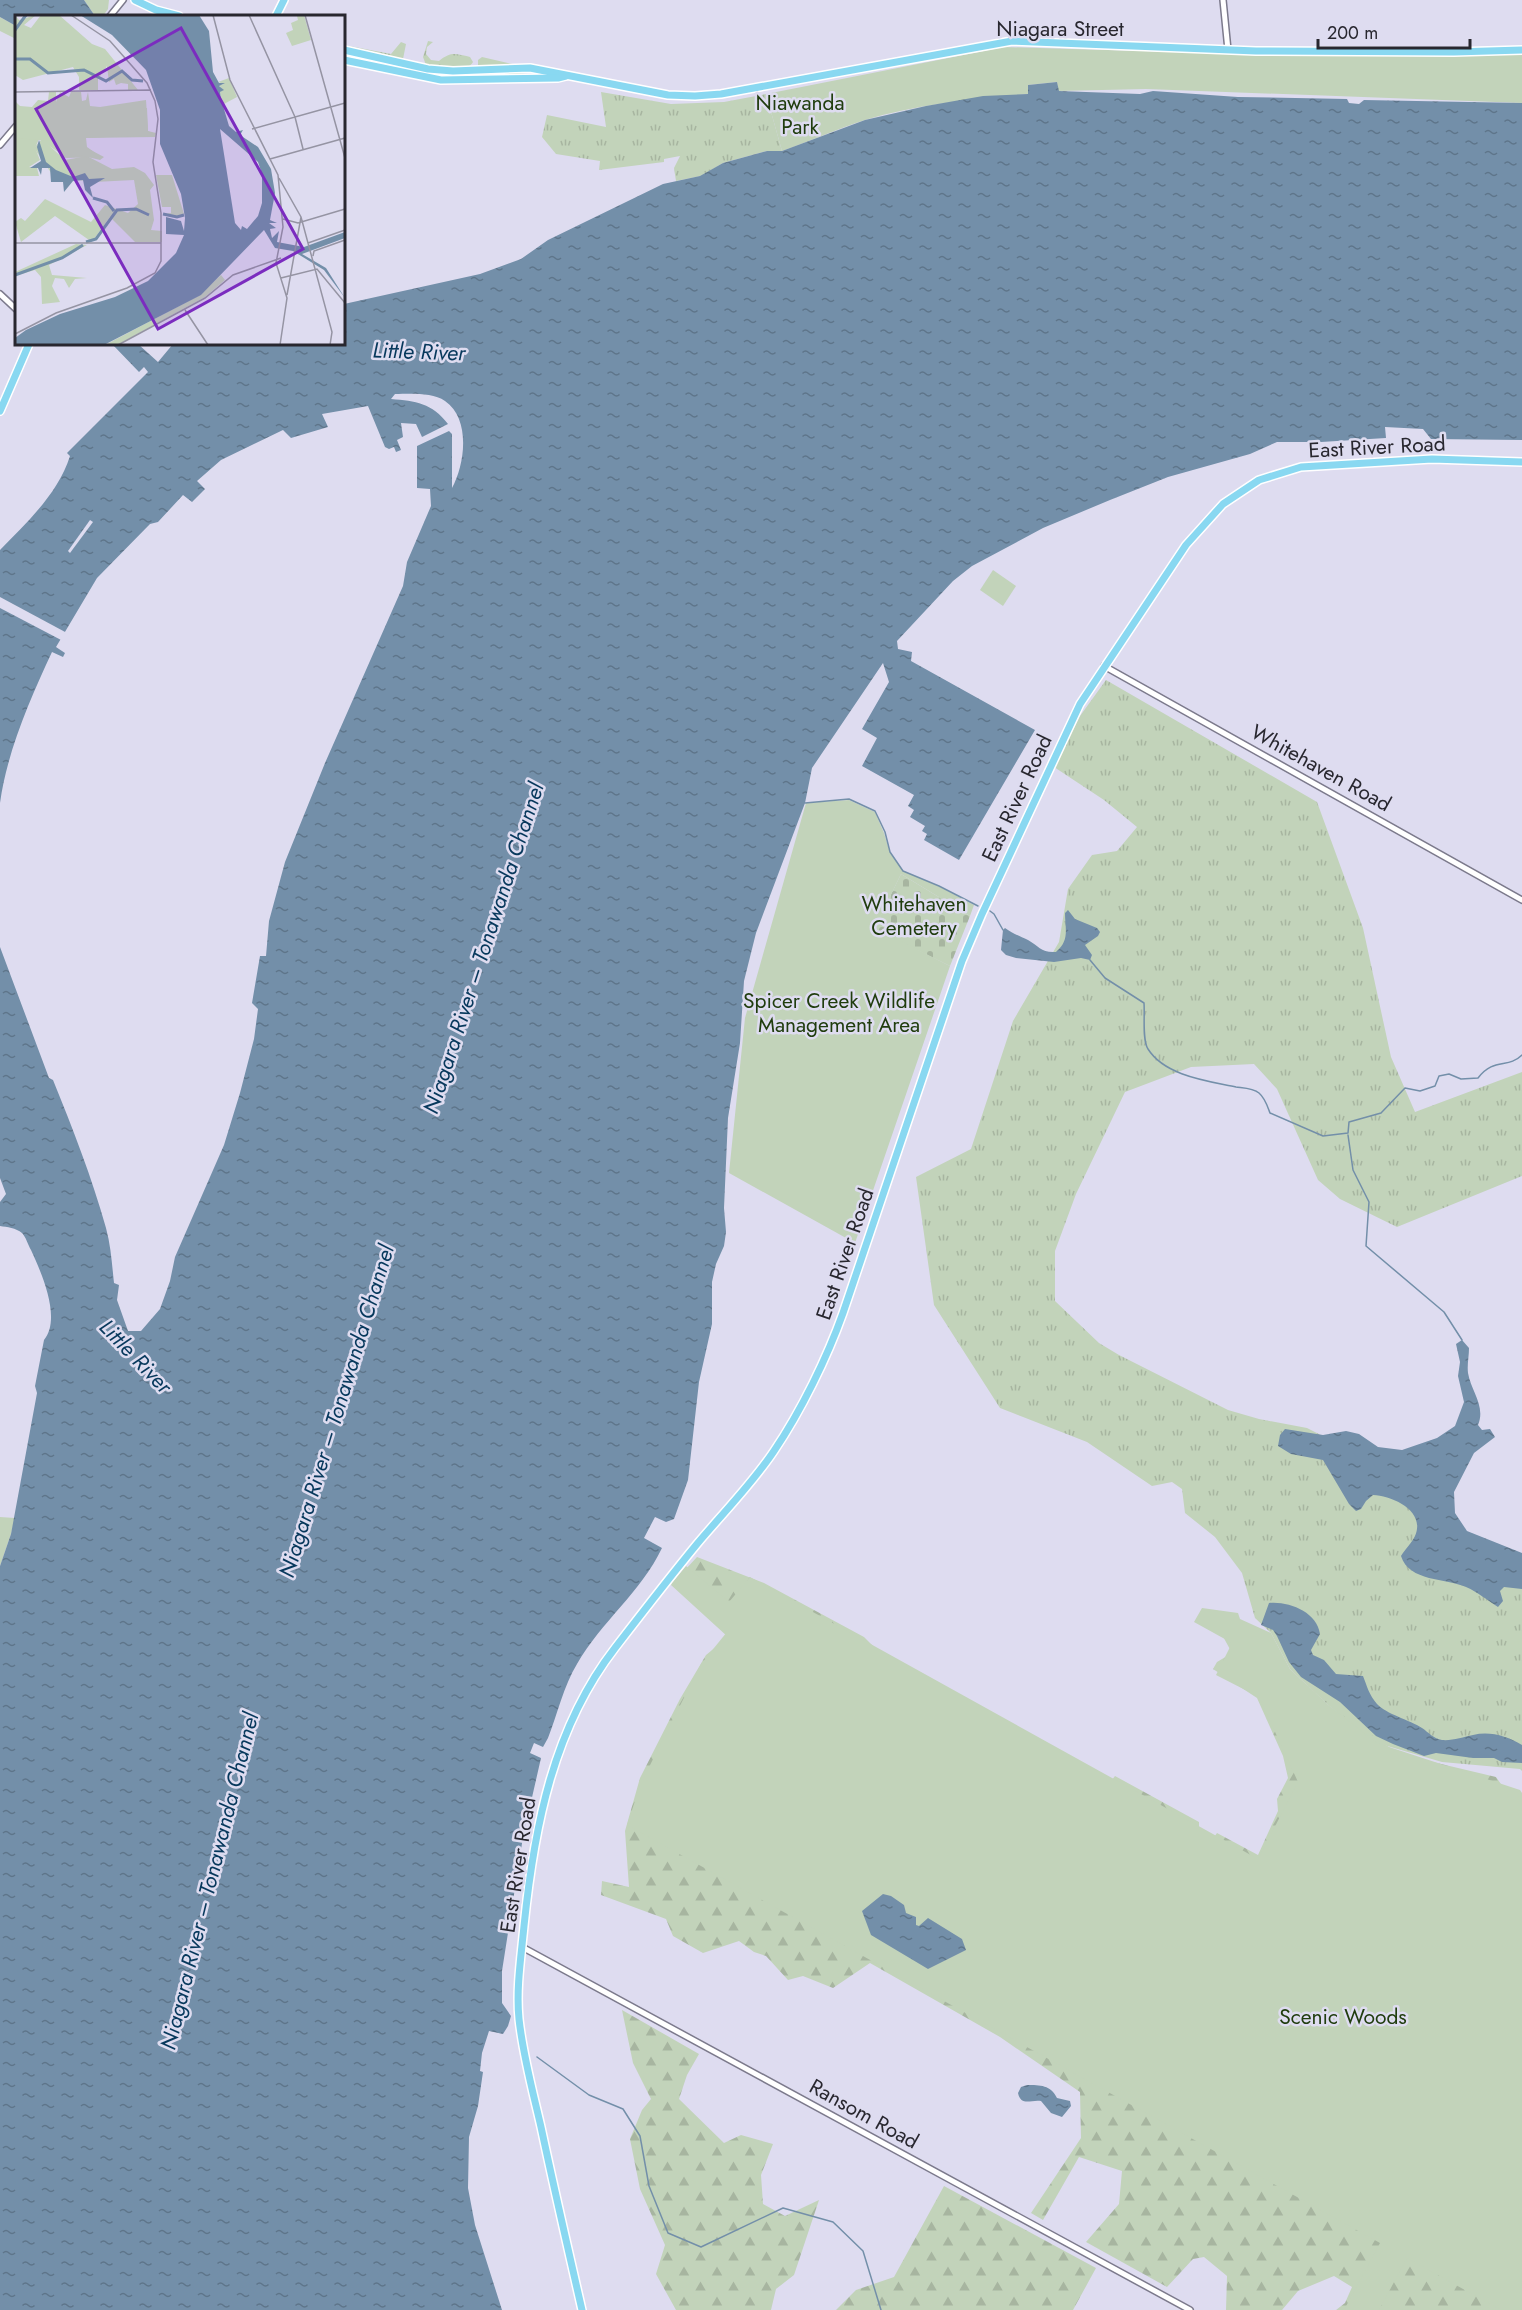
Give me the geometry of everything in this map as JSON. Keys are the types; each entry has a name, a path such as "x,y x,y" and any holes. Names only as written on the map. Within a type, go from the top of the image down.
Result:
{"main road":[{"path":"135,0 156,10 175,15"},
{"path":"277,15 285,0"},
{"name":"Niagara Street","path":"345,50 428,69 453,71 530,68 664,94 695,96 721,94 1012,41 1228,50 1454,52 1522,50"},
{"name":"Niagara Street","path":"345,60 441,80 567,76"},
{"path":"0,411 29,345"},
{"name":"East River Road","path":"582,2310 519,2022 522,1947 534,1848 542,1806 564,1739 589,1684 615,1648 766,1463 782,1438 822,1362 843,1313 967,947 1080,704 1145,604 1203,524 1223,504 1259,480 1290,469 1328,464 1432,459 1522,462"}],"street":[{"path":"111,15 123,0"},
{"path":"1223,0 1228,50"},
{"path":"0,145 15,127"},
{"path":"0,294 15,308"},
{"name":"Whitehaven Road","path":"1104,666 1522,900"},
{"name":"Ransom Road","path":"522,1947 1190,2310"}],"green space":[{"path":"84,0 109,0 108,9 104,15 94,15"},
{"path":"0,17 15,25 15,38 0,31"},
{"path":"428,41 433,42 427,47 426,54 431,60 439,61 454,54 470,57 473,62 470,66 459,69 426,65 423,57"},
{"path":"401,42 406,44 403,59 345,45 391,54"},
{"name":"Niawanda Park","path":"1004,47 1327,55 1522,54 1522,103 1146,89 1058,91 1057,82 1028,85 1029,94 946,103 885,114 782,151 766,94"},
{"path":"482,57 517,65 478,67 478,60"},
{"path":"540,72 467,78 467,75 473,74"},
{"path":"601,92 671,104 724,102 766,94 782,151 767,151 723,163 701,176 676,181 674,168 680,156 664,159 664,162 599,170 600,161 556,154 542,137 547,115 606,127"},
{"path":"993,570 1016,586 1003,606 980,590"},
{"path":"1106,680 1317,802 1363,928 1391,1057 1415,1112 1522,1072 1522,1176 1397,1227 1340,1199 1318,1180 1277,1089 1254,1064 1191,1067 1125,1092 1076,1194 1055,1251 1055,1301 1099,1343 1119,1355 1228,1410 1259,1419 1307,1428 1378,1464 1471,1541 1522,1568 1522,1771 1442,1762 1377,1743 1328,1705 1290,1669 1271,1633 1255,1618 1242,1573 1215,1537 1185,1513 1182,1489 1172,1482 1152,1486 1087,1442 1000,1408 934,1305 916,1177 971,1149 1013,1021 1059,942 1068,889 1092,855 1117,851 1137,827 1104,800 1054,767 1080,716"},
{"name":"Spicer Creek Wildlife Management Area","path":"849,800 875,812 890,853 903,871 974,905 970,916 901,874 875,928 950,966 855,1243 729,1173 745,1018 806,803"},
{"name":"Whitehaven Cemetery","path":"901,874 970,916 950,966 874,929"},
{"path":"0,1517 15,1518 0,1566"},
{"name":"Scenic Woods","path":"697,1557 764,1583 864,1637 896,1669 1104,1790 1115,1776 1199,1822 1199,1834 1212,1840 1217,1833 1258,1855 1278,1811 1277,1799 1288,1778 1283,1756 1257,1698 1213,1669 1217,1662 1232,1653 1220,1631 1307,1685 1328,1705 1399,1754 1496,1777 1522,1814 1522,2310 1336,2310 1345,2303 1352,2287 1334,2276 1298,2291 1282,2310 1226,2310 1227,2276 1204,2257 1193,2259 1167,2287 1086,2242 1119,2204 1122,2171 1079,2157 1043,2220 1031,2213 1081,2138 1080,2092 1000,2037 870,1963 833,1988 803,1976 788,1980 766,1956 754,1952 739,1941 703,1953 673,1936 666,1919 601,1895 602,1881 629,1887 625,1831 640,1778 680,1699 706,1655 728,1637 671,1585"},
{"name":"Scenic Woods","path":"686,1566 729,1602 750,1577 1258,1859 1298,1782 1259,1697 1216,1675 1232,1643 1194,1622 1202,1608 1238,1613 1240,1619 1271,1633 1290,1669 1328,1705 1377,1743 1520,1790 1522,1793 1522,2310 1501,2310 1407,2258 1379,2310 1344,2310 1380,2243 627,1825 641,1783 701,1664 727,1632 671,1584"},
{"path":"622,2010 699,2054 687,2075 679,2099 724,2143 741,2135 773,2144 761,2175 763,2204 785,2216 819,2200 794,2275 776,2289 771,2310 676,2310 656,2274 665,2245 640,2189 630,2139 642,2110 651,2099 633,2063"},
{"path":"944,2186 1096,2268 1073,2310 836,2310 856,2290 894,2277"}],"water":[{"path":"0,0 84,0 94,15 15,15 15,25 0,17"},
{"path":"1057,82 1059,91 1140,94 1153,91 1238,97 1347,99 1349,103 1359,104 1364,100 1522,103 1522,440 1431,439 1423,429 1385,427 1386,438 1277,442 1250,454 1168,477 1110,500 1043,528 972,566 953,581 897,641 898,649 912,652 911,661 1035,730 959,860 924,840 927,834 922,831 925,826 910,817 914,810 908,806 914,795 862,766 877,738 862,729 889,682 883,663 812,768 805,803 756,933 744,981 740,1043 728,1118 724,1208 726,1232 724,1246 716,1264 712,1282 712,1324 699,1382 688,1480 674,1519 666,1522 655,1517 644,1538 662,1548 653,1564 597,1634 577,1664 568,1681 548,1738 543,1747 534,1743 530,1753 541,1758 523,1837 502,1971 502,2003 511,2016 503,2034 489,2031 482,2053 480,2071 483,2072 478,2106 469,2137 468,2188 475,2225 502,2310 0,2310 0,1566 11,1534 37,1393 35,1386 44,1340 51,1320 44,1282 25,1237 17,1230 0,1226 0,1202 6,1194 0,1178 0,947 49,1078 53,1080 95,1191 108,1235 114,1283 119,1285 117,1300 128,1331 141,1331 160,1309 170,1281 175,1257 224,1145 240,1093 254,1039 258,1009 252,1003 260,956 266,956 269,921 285,862 325,763 403,586 407,562 431,506 430,489 417,488 417,446 449,431 452,434 452,488 460,467 462,430 453,409 440,398 421,394 395,394 391,399 430,407 448,424 422,437 416,424 401,423 403,437 397,440 401,450 396,452 394,447 389,449 385,447 368,406 322,414 328,427 291,438 283,430 221,460 197,481 205,489 192,502 183,495 158,522 150,524 97,578 56,647 65,653 63,657 52,652 36,688 14,745 0,803 0,550 50,495 65,470 70,456 67,453 148,372 144,367 139,372 113,345 139,345 158,362 172,345 345,345 345,304 480,274 521,259 548,240 663,184 700,176 723,163 767,151 782,151 865,120 926,106 983,96 1028,94 1028,85"},
{"path":"1068,910 1075,919 1097,928 1100,932 1085,945 1092,955 1090,960 1081,958 1054,962 1016,958 1006,955 1001,950 1005,928 1043,950 1056,952 1065,939 1065,913"},
{"path":"1462,1340 1469,1348 1468,1373 1479,1405 1478,1425 1482,1430 1490,1429 1495,1437 1474,1453 1454,1492 1455,1513 1467,1531 1522,1553 1522,1589 1504,1587 1500,1591 1503,1601 1498,1607 1466,1587 1420,1575 1405,1564 1401,1556 1414,1539 1417,1527 1416,1519 1406,1506 1390,1498 1373,1495 1361,1509 1356,1511 1349,1504 1323,1460 1291,1454 1278,1446 1280,1435 1285,1429 1323,1435 1346,1431 1359,1434 1378,1447 1402,1450 1437,1438 1455,1426 1464,1402 1458,1376 1460,1362 1456,1344"},
{"path":"1269,1603 1293,1606 1308,1614 1318,1626 1320,1634 1311,1650 1313,1655 1324,1660 1336,1674 1363,1676 1372,1697 1386,1711 1417,1725 1442,1740 1486,1734 1510,1739 1522,1745 1522,1763 1436,1753 1424,1756 1376,1736 1340,1702 1301,1677 1289,1662 1273,1630 1261,1625"},
{"path":"883,1894 891,1896 904,1905 906,1913 916,1917 916,1925 919,1926 928,1918 962,1939 966,1950 928,1969 871,1935 862,1911"},
{"path":"1027,2085 1048,2088 1057,2098 1070,2101 1071,2106 1062,2117 1051,2113 1041,2101 1024,2101 1018,2093 1021,2087"}],"pier":[{"path":"90,520 93,522 70,553 68,551"},
{"path":"0,597 67,633 63,641 0,608"}],"waterway":[{"path":"805,803 849,799 875,811 885,832 890,852 903,871 978,906"},
{"path":"990,911 1003,930"},
{"path":"1090,960 1105,978 1144,1003 1146,1045 1165,1065 1188,1076 1254,1090 1263,1097 1270,1113 1323,1136 1348,1133 1349,1122 1381,1113 1405,1088 1420,1091 1435,1086 1439,1076 1449,1074 1461,1079 1478,1078 1495,1065 1511,1062 1522,1055"},
{"path":"1348,1135 1353,1170 1369,1202 1366,1246 1444,1312 1462,1340"},
{"path":"537,2057 589,2095 623,2109 640,2136 649,2186 668,2233 701,2247 783,2208 833,2222 863,2251 881,2310"}],"water label":[{"name":"Little River","path":"419,351"},
{"name":"Niagara River – Tonawanda Channel","path":"483,948"},
{"name":"Little River","path":"136,1356"},
{"name":"Niagara River – Tonawanda Channel","path":"336,1411"},
{"name":"Niagara River – Tonawanda Channel","path":"209,1881"}]}
